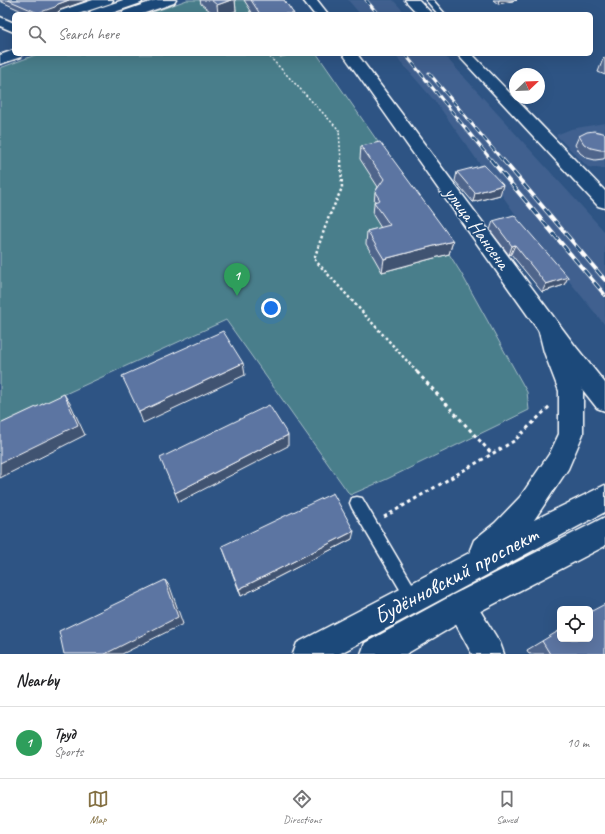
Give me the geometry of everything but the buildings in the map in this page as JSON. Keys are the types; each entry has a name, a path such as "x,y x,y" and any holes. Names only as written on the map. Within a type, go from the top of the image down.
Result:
{"main road":[{"path":"71,12 106,0"},
{"path":"102,12 136,0"},
{"path":"135,12 169,0"},
{"path":"310,0 319,12"},
{"path":"412,0 424,12"},
{"path":"0,21 12,27"},
{"path":"0,36 12,33"},
{"path":"0,47 12,43"},
{"path":"0,60 12,56"},
{"name":"улица Нансена","path":"351,56 549,328 605,401"},
{"path":"466,56 605,202"},
{"path":"441,583 505,533 530,506 559,461 571,434 571,391 555,352 549,328"},
{"name":"Будённовский проспект","path":"308,654 605,498"},
{"name":"Будённовский проспект","path":"376,654 461,606 605,531"},
{"path":"461,606 489,654"}],"lane":[{"path":"429,0 440,12"},
{"path":"357,503 413,598"}],"path":[{"path":"249,12 256,8"},
{"path":"269,56 339,130 342,188 328,219 314,259 492,454"},
{"path":"370,526 514,441 545,410 571,391"}],"shaded area":[{"path":"348,0 393,0 404,12 358,12"},
{"path":"396,56 445,56 605,232 605,325 521,222 438,105"},
{"path":"605,123 605,169 588,167 556,135 571,129"}],"green space":[{"path":"187,0 279,0 288,12 154,12"},
{"path":"33,56 318,56 385,152 461,273 527,392 529,410 387,479 350,495 226,320 0,424 0,68"}],"railway":[{"path":"366,0 376,12"},
{"path":"407,56 492,161"},
{"path":"429,73 503,161"},
{"path":"491,160 605,295"},
{"path":"503,160 605,280"}],"place":[{"name":"Труд","path":"237,296"}]}
